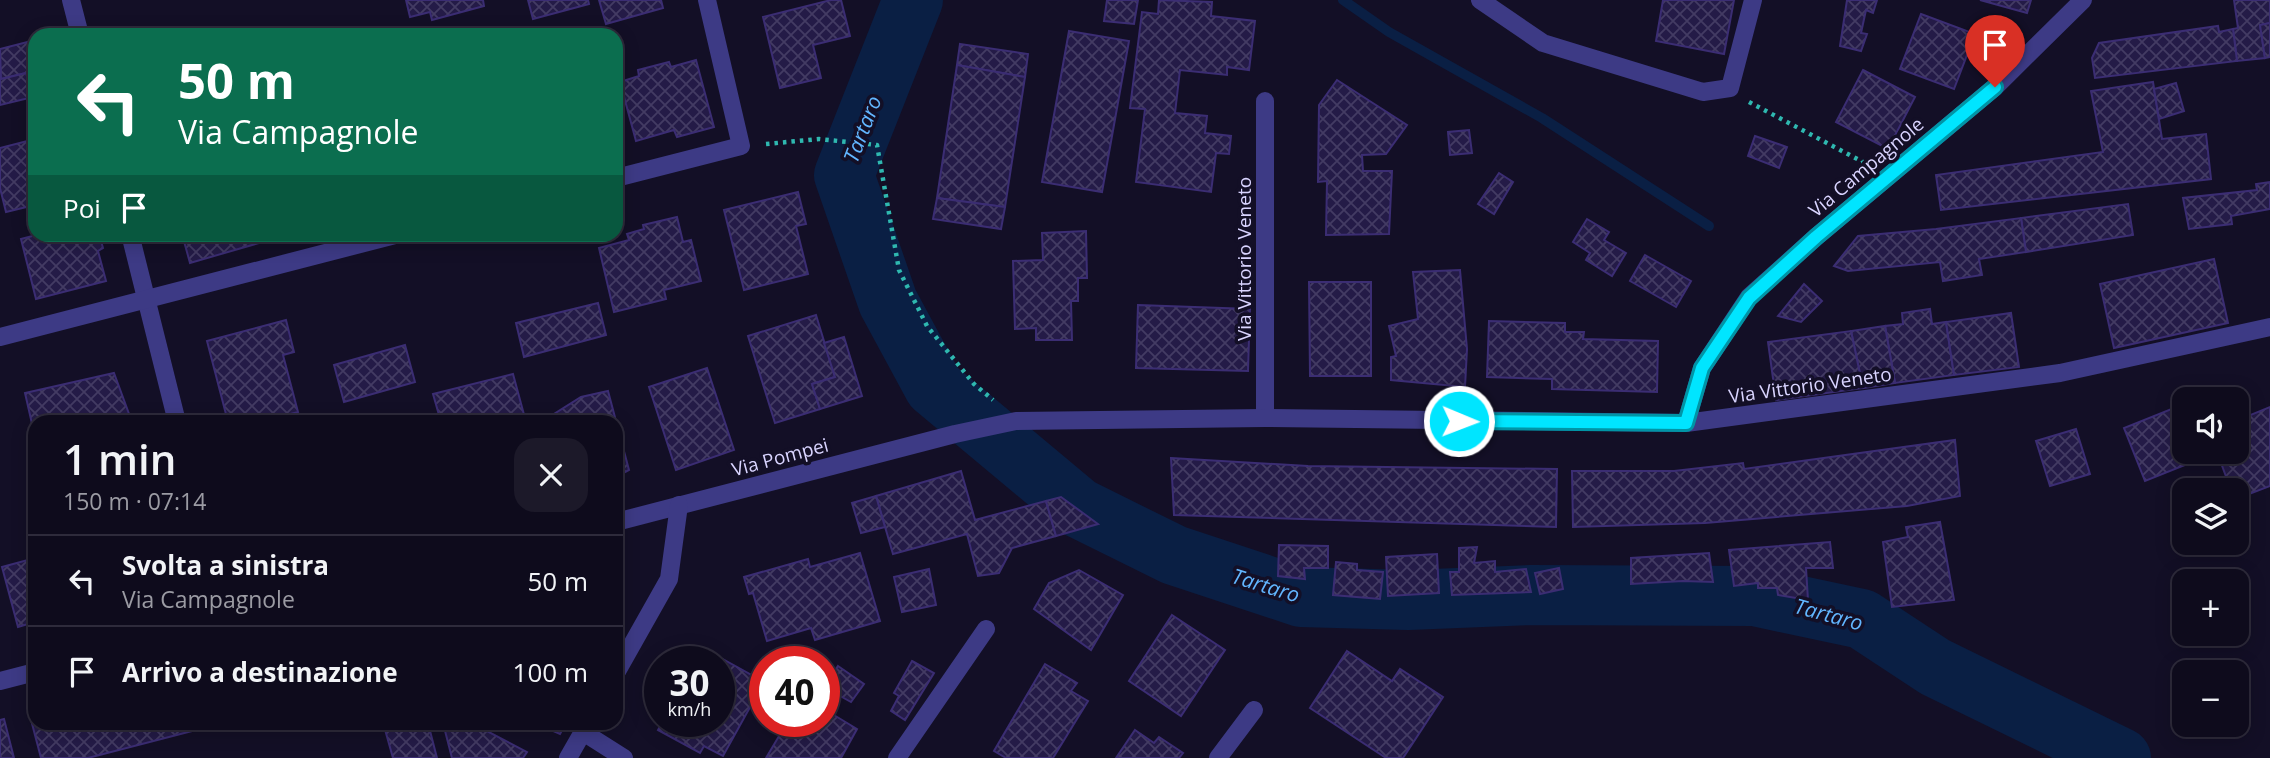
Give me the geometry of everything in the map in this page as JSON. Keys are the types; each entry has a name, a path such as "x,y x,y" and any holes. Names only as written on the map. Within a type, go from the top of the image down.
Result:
{"street":[{"path":"71,0 78,28"},
{"path":"623,176 741,146 707,0"},
{"path":"1480,0 1543,43 1703,92 1730,88 1753,0"},
{"name":"Via Campagnole","path":"1686,423 1702,368 1749,298 1816,237 1995,87 2083,0"},
{"name":"Via Vittorio Veneto","path":"1265,101 1265,418"},
{"path":"132,242 175,415"},
{"path":"0,337 368,242"},
{"name":"Via Vittorio Veneto","path":"955,434 1016,421 1265,418 1686,423 2060,373 2270,327"},
{"name":"Via Pompei","path":"623,520 955,434"},
{"path":"623,661 669,579 679,505"},
{"path":"897,758 986,629"},
{"path":"0,681 28,674"},
{"path":"1218,758 1254,710"},
{"path":"568,758 583,730"},
{"path":"589,730 624,758"}],"path":[{"path":"1743,99 1863,162 1853,171"},
{"path":"741,146 819,139 877,145 899,270 927,326 974,384 1016,421"}],"building":[{"path":"406,0 483,0 484,6 432,20 430,12 410,17"},
{"path":"528,0 588,0 589,4 533,19"},
{"path":"599,0 661,0 663,8 606,24"},
{"path":"831,0 841,0 850,36 813,45 821,78 780,88 763,17"},
{"path":"1107,0 1138,0 1134,24 1104,21"},
{"path":"1159,0 1212,2 1211,16 1255,21 1249,70 1227,67 1227,75 1180,70 1175,113 1207,116 1205,133 1231,136 1229,154 1216,153 1211,192 1136,182 1145,109 1130,108 1142,12 1158,14"},
{"path":"1663,0 1734,0 1724,54 1656,41"},
{"path":"1847,0 1877,0 1873,13 1866,10 1861,33 1867,34 1861,51 1840,46"},
{"path":"1980,0 2031,0 2027,13"},
{"path":"2234,0 2270,0 2270,23 2260,25 2265,58 2237,61 2233,29 2238,28"},
{"path":"1921,14 1975,34 1954,89 1900,69"},
{"path":"2270,23 2270,57 2265,58 2260,25"},
{"path":"2218,26 2219,32 2233,29 2237,61 2095,78 2092,58 2099,43"},
{"path":"1069,31 1129,41 1102,192 1042,182"},
{"path":"28,42 28,80 26,73 1,79 0,49"},
{"path":"960,44 1028,54 1025,77 957,65"},
{"path":"696,60 714,127 677,137 674,130 636,141 623,93 623,81 639,76 638,70 669,62 671,67"},
{"path":"957,65 1025,77 1005,207 937,198"},
{"path":"1863,70 1915,97 1888,149 1836,122"},
{"path":"26,73 28,98 0,105 0,76 1,79"},
{"path":"1337,80 1407,125 1386,154 1362,155 1363,171 1392,171 1389,234 1326,235 1327,181 1318,182 1319,105"},
{"path":"2153,82 2162,139 2206,134 2211,179 1941,210 1936,175 2103,152 2091,91"},
{"path":"2176,83 2184,111 2159,119 2154,89"},
{"path":"1469,130 1472,153 1450,155 1448,132"},
{"path":"1755,136 1787,147 1779,168 1748,156"},
{"path":"28,141 28,207 6,212 0,188 0,148"},
{"path":"1499,173 1513,182 1494,214 1478,204"},
{"path":"2270,182 2270,209 2231,216 2232,224 2189,229 2183,198 2257,190 2256,184"},
{"path":"798,192 806,224 796,226 808,274 744,290 724,210"},
{"path":"937,198 1005,207 1001,229 933,219"},
{"path":"2128,204 2133,235 2026,252 2021,218"},
{"path":"677,217 683,242 691,240 701,281 664,290 666,299 614,312 599,248 629,240 627,234 644,229 643,225"},
{"path":"2021,218 2026,252 1979,259 1982,275 1943,281 1940,262 1848,271 1834,266 1858,236"},
{"path":"1587,219 1609,232 1604,240 1626,253 1612,276 1586,260 1590,253 1573,242"},
{"path":"1086,231 1087,278 1078,278 1078,301 1071,301 1072,340 1036,340 1036,328 1015,329 1013,261 1043,260 1042,233"},
{"path":"28,237 28,242 101,242 103,248 98,251 106,281 36,299 21,239"},
{"path":"184,242 262,242 190,263"},
{"path":"1645,255 1691,281 1676,307 1630,281"},
{"path":"2214,259 2228,323 2114,348 2100,284"},
{"path":"1460,270 1467,349 1465,387 1391,380 1391,357 1396,356 1389,326 1418,319 1413,272"},
{"path":"1309,282 1371,282 1371,376 1310,376"},
{"path":"1804,284 1822,301 1801,322 1778,316"},
{"path":"598,303 606,335 524,357 516,323"},
{"path":"1138,305 1250,309 1248,371 1136,368"},
{"path":"1930,309 1932,324 1946,322 1954,375 1895,383 1885,326 1903,324 1902,313"},
{"path":"2011,313 2019,367 1954,375 1946,322"},
{"path":"816,315 835,377 812,384 820,409 775,423 748,336"},
{"path":"286,320 294,352 283,355 298,412 287,415 226,415 207,341"},
{"path":"1489,321 1565,323 1565,332 1584,332 1583,339 1658,341 1657,392 1552,389 1552,379 1487,377"},
{"path":"1885,326 1895,383 1863,388 1851,331"},
{"path":"1851,331 1863,388 1776,400 1768,342"},
{"path":"844,337 862,396 820,409 812,384 835,377 824,343"},
{"path":"405,345 415,382 344,402 334,365"},
{"path":"707,368 734,450 676,470 649,387"},
{"path":"114,373 129,415 30,415 25,393"},
{"path":"513,374 524,415 439,415 433,394"},
{"path":"608,391 614,415 554,415 581,397"},
{"path":"2270,407 2270,486 2249,494 2249,478 2227,478 2221,464 2249,464 2249,416"},
{"path":"2172,409 2172,464 2188,464 2145,481 2124,428"},
{"path":"2076,429 2090,474 2050,486 2036,441"},
{"path":"1955,440 1960,496 1907,506 1705,523 1573,527 1572,471 1674,471 1743,463 1744,469"},
{"path":"623,447 629,470 623,473"},
{"path":"1171,458 1308,466 1557,469 1556,527 1174,515"},
{"path":"961,471 975,520 1046,501 1056,536 1012,548 999,573 978,576 967,534 893,554 876,496"},
{"path":"876,496 885,527 861,533 852,503"},
{"path":"1061,497 1098,524 1056,536 1046,501"},
{"path":"1940,522 1954,600 1892,607 1883,542 1908,537 1906,527"},
{"path":"1830,542 1833,568 1806,568 1808,600 1778,595 1777,588 1758,588 1758,583 1734,586 1729,550"},
{"path":"1279,545 1328,546 1328,568 1304,568 1305,579 1278,576"},
{"path":"1477,547 1474,563 1495,561 1495,572 1526,569 1531,592 1452,595 1450,572 1459,572 1459,548"},
{"path":"860,553 880,621 815,640 811,628 767,641 753,593 749,594 744,577 808,559 810,567"},
{"path":"1709,553 1713,582 1631,584 1631,558"},
{"path":"1437,554 1439,593 1388,596 1386,557"},
{"path":"28,560 28,624 18,627 2,567"},
{"path":"1336,562 1357,564 1357,570 1383,572 1380,599 1333,595"},
{"path":"1559,568 1563,589 1540,594 1535,573"},
{"path":"929,569 936,605 902,612 894,577"},
{"path":"1079,570 1123,595 1091,650 1034,609 1049,583"},
{"path":"1172,615 1225,650 1181,716 1129,681"},
{"path":"1347,651 1392,681 1400,669 1443,697 1403,758 1386,758 1310,708"},
{"path":"912,661 934,673 905,720 891,711 899,696 894,693"},
{"path":"1045,664 1077,683 1071,691 1088,701 1053,758 1006,758 994,751"},
{"path":"735,666 749,674 749,709 735,734"},
{"path":"840,667 864,684 851,702 840,696"},
{"path":"4,719 14,758 0,758 0,720"},
{"path":"840,719 857,729 841,758 766,758 778,737 840,737"},
{"path":"34,730 196,730 88,758 41,758"},
{"path":"385,730 430,730 437,758 393,758"},
{"path":"445,730 485,730 527,752 523,758 452,758"},
{"path":"1135,730 1154,743 1159,737 1183,753 1179,758 1116,758"},
{"path":"671,737 734,737 723,756 704,746 700,753"}],"waterway":[{"name":"Tartaro","path":"913,0 844,175 888,302 934,387 1079,508 1174,555 1301,597 1408,600 1531,595 1754,596 1862,619 1935,667 2121,758"},
{"name":"Tartaro","path":"1343,0 1389,32 1542,118 1709,226"}],"route":[{"path":"1459,421 1686,423 1702,368 1749,298 1816,237 1995,87"}]}
